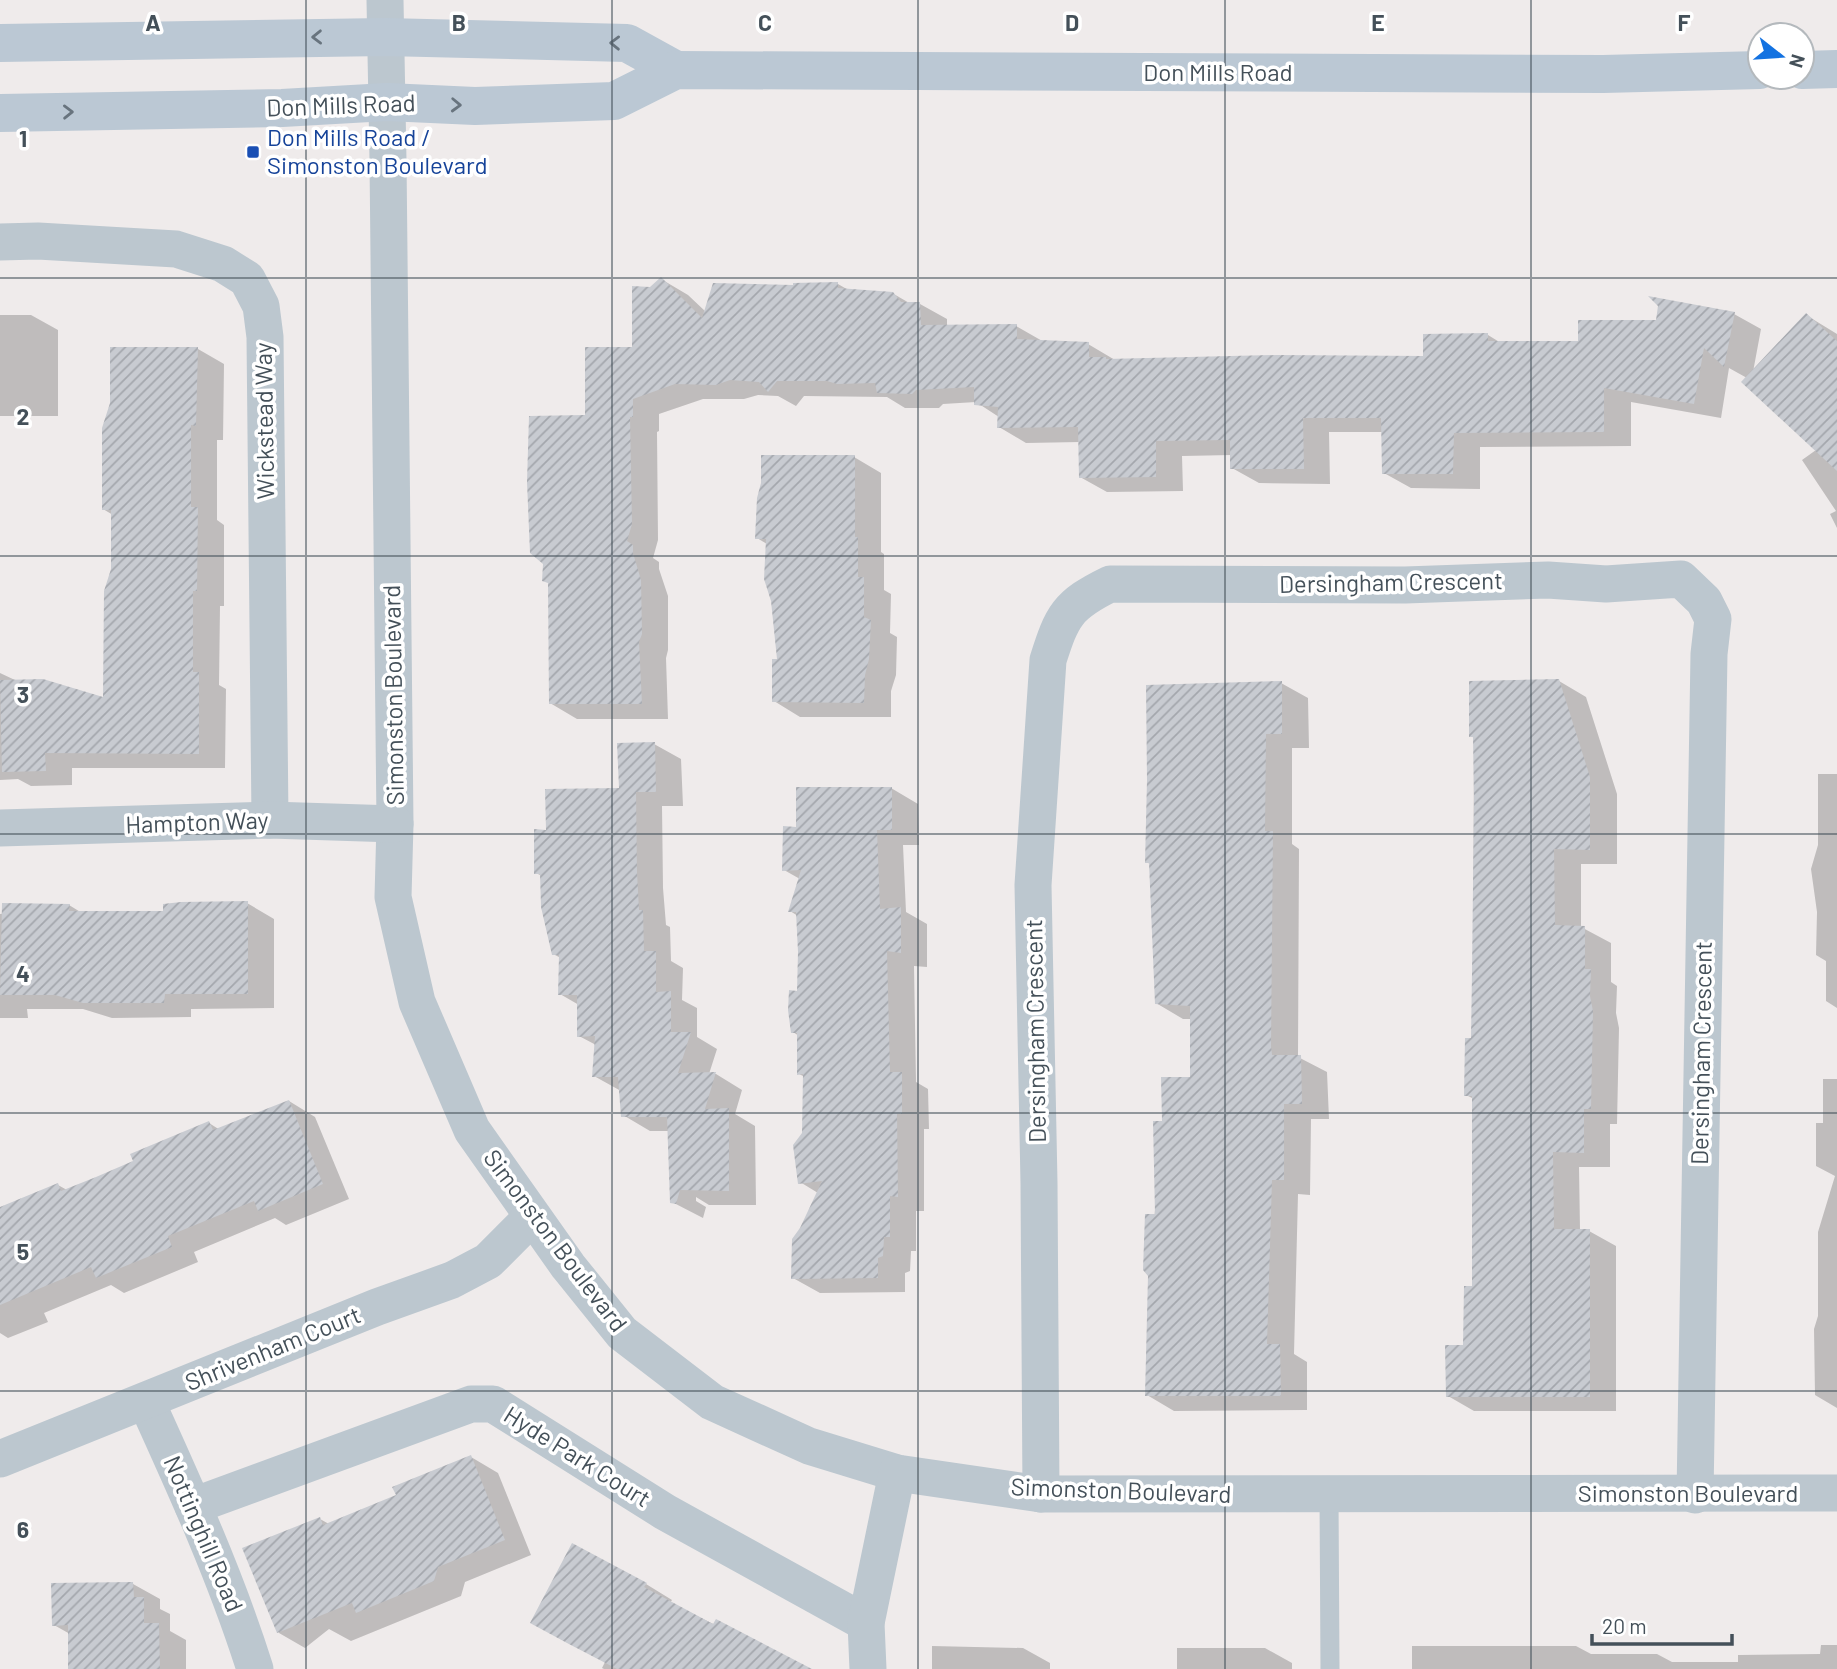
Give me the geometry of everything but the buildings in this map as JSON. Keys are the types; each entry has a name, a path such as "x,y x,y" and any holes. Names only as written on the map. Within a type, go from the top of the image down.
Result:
{"main road":[{"name":"Don Mills Road","path":"0,43 385,18 627,43 676,71"},
{"path":"1816,70 1837,69"},
{"name":"Don Mills Road","path":"0,113 282,108 387,102 475,106 614,101 676,71 1520,74 1746,71"}],"street":[{"name":"Simonston Boulevard","path":"385,18 395,824 393,897 417,1002 472,1130 532,1217 622,1333 712,1402 808,1446 897,1473 1041,1494 1837,1493"},
{"name":"Wickstead Way","path":"0,242 38,241 176,248 223,264 247,279 261,306 265,337 270,820"},
{"name":"Dersingham Crescent","path":"1041,1494 1040,1183 1033,885 1048,660 1058,627 1083,597 1110,584 1405,585 1548,580 1606,584 1681,579 1704,601 1713,619 1709,654 1695,1495"},
{"name":"Hampton Way","path":"0,828 270,820 395,824"},
{"name":"Shrivenham Court","path":"0,1459 377,1307 452,1280 488,1262 532,1217"},
{"name":"Nottinghill Road","path":"146,1401 193,1506 238,1617 255,1669"},
{"name":"Hyde Park Court","path":"193,1506 471,1404 493,1404 665,1512 866,1623"},
{"path":"868,1669 866,1623 897,1473"}],"lane":[{"path":"1329,1495 1330,1669"}],"place":[{"name":"Don Mills Road / Simonston Boulevard","path":"253,152"}]}
